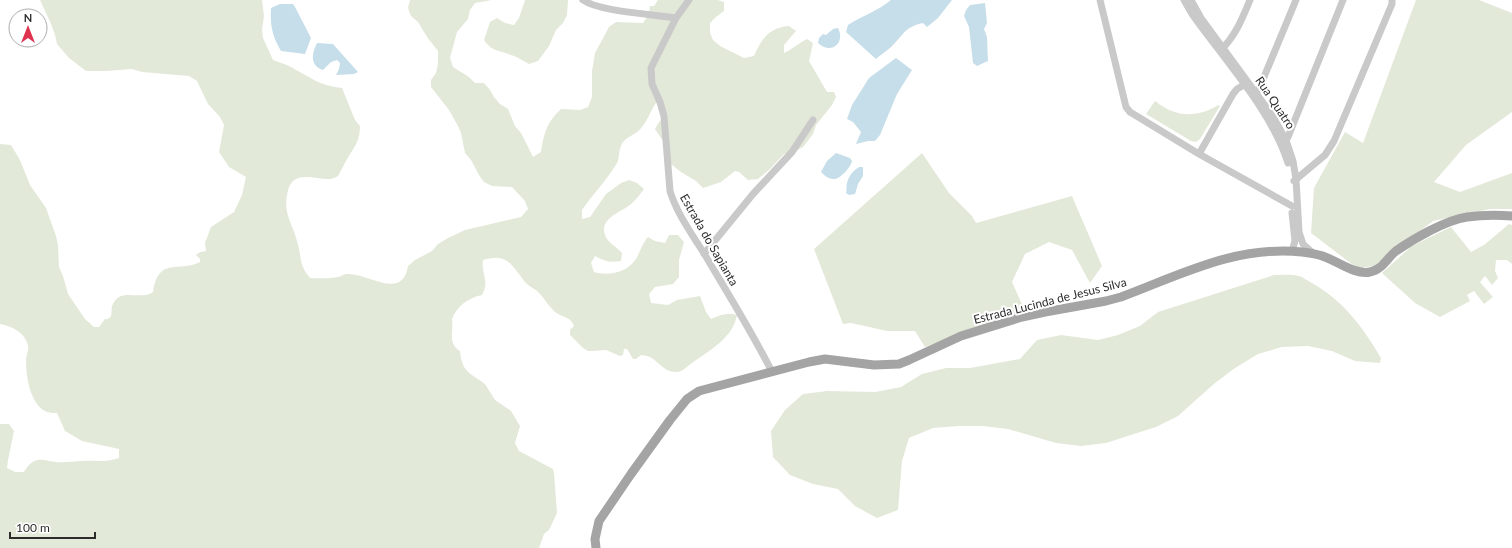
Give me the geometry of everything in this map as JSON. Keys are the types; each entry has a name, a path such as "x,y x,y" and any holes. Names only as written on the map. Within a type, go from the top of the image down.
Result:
{"main road":[{"name":"Estrada Lucinda de Jesus Silva","path":"596,548 595,539 599,521 635,468 687,399 699,391 710,387 825,359 874,365 899,364 961,336 1045,312 1121,297 1219,260 1248,254 1292,251 1313,253 1363,273 1371,272 1380,268 1395,252 1430,230 1465,217 1491,215 1512,216"}],"street":[{"path":"583,0 593,5 621,11 676,18"},
{"name":"Estrada do Sapianta","path":"689,0 676,18 653,63 651,75 652,84 664,116 670,191 673,201 759,345 772,372"},
{"path":"1100,0 1126,107 1138,118 1292,206"},
{"name":"Rua Quatro","path":"1184,0 1254,95 1275,132 1284,142 1294,180 1299,232 1303,244 1313,253"},
{"name":"Rua Quatro","path":"1191,0 1193,12"},
{"path":"1193,12 1199,0"},
{"path":"1221,50 1230,41 1238,29 1250,0"},
{"path":"1254,95 1259,89 1296,0"},
{"path":"1284,142 1343,0"},
{"path":"1294,180 1325,155 1334,142 1392,4 1392,0"},
{"name":"Rua Quatro","path":"1221,50 1244,85 1254,95"},
{"path":"1199,154 1233,94 1237,89 1244,85"},
{"path":"704,254 753,194 792,152 813,120"},
{"name":"Rua Quatro","path":"1292,251 1295,241 1292,206 1294,180"}],"green space":[{"path":"40,0 262,0 264,16 262,30 263,38 273,60 291,67 323,84 342,88 355,120 360,126 359,137 354,149 338,176 330,179 301,177 293,181 288,188 286,205 288,217 299,246 302,264 310,278 335,278 346,274 383,283 392,284 399,282 405,277 408,266 415,260 432,251 438,244 448,238 465,230 521,217 528,209 525,201 512,187 492,186 484,182 465,153 458,126 449,110 431,87 431,80 436,73 438,64 438,51 418,22 411,16 408,8 410,0 492,0 475,3 470,10 468,19 457,32 450,58 453,67 469,77 475,83 484,83 500,104 508,109 515,126 521,133 533,157 541,152 543,139 549,123 561,109 580,110 588,107 592,97 592,71 595,53 609,27 616,22 643,23 649,14 650,6 654,6 658,0 718,0 724,2 724,11 710,23 710,33 713,40 720,46 744,58 754,56 763,39 771,31 789,26 796,31 784,45 784,53 807,39 813,43 809,61 827,92 834,92 836,97 832,105 816,125 813,134 803,147 796,151 784,154 758,179 748,180 739,172 735,171 721,182 703,188 696,181 667,161 665,144 655,129 659,122 667,116 664,108 656,103 642,127 623,142 620,147 617,163 582,210 582,219 590,217 606,194 621,183 629,180 637,183 644,189 631,204 612,216 605,224 605,235 608,240 622,253 621,261 607,261 595,256 591,263 594,272 605,274 628,268 636,259 648,237 655,241 665,243 669,235 678,235 684,242 679,260 679,277 673,284 655,287 649,294 651,303 668,305 677,300 700,296 706,312 711,319 724,314 737,315 731,330 720,343 681,371 668,371 653,359 646,356 641,355 636,359 633,359 627,349 624,349 623,355 620,356 606,350 588,351 570,335 570,330 574,326 572,322 556,313 538,292 527,284 510,263 504,259 498,258 483,260 485,281 484,290 482,295 468,300 460,306 454,314 452,319 452,341 456,348 460,351 464,367 469,373 485,384 495,400 511,411 520,426 515,443 519,451 553,469 557,513 549,530 544,534 539,548 0,548 0,424 9,424 14,431 7,468 15,472 24,472 31,463 38,460 63,462 113,460 119,458 119,449 82,441 65,431 57,413 47,412 41,408 33,397 28,382 26,360 28,345 24,337 17,331 9,326 0,324 0,144 11,145 20,160 30,185 46,208 56,236 59,267 68,294 85,319 94,327 99,327 105,319 108,319 111,316 112,305 116,299 126,295 143,295 153,292 156,281 164,270 200,262 200,259 196,255 200,252 206,251 205,243 211,227 234,212 242,195 246,177 229,167 219,152 224,125 220,117 208,104 197,81 189,76 142,72 132,69 86,71 69,58 57,44 48,17 48,8 44,8"},
{"path":"525,0 568,0 567,15 563,23 556,30 549,46 538,61 529,64 507,53 493,49 484,40 490,22 497,18 505,23 514,25 519,18"},
{"path":"1416,0 1479,0 1512,13 1512,112 1466,145 1434,182 1460,192 1512,173 1512,209 1490,209 1433,221 1374,266 1357,268 1311,233 1314,188 1345,132 1363,143"},
{"path":"1155,101 1169,110 1186,114 1203,112 1218,105 1220,106 1200,139 1196,142 1191,141 1146,114"},
{"path":"922,153 949,193 972,216 976,223 1072,196 1102,266 1090,283 1072,250 1049,242 1025,254 1012,282 1025,311 925,347 915,331 887,331 851,323 843,324 814,249"},
{"path":"1509,224 1512,225 1512,264 1507,260 1496,260 1495,271 1498,278 1492,285 1485,276 1480,282 1493,297 1484,304 1474,291 1467,295 1470,301 1440,317 1415,303 1382,273 1412,246 1451,227 1471,252 1484,245"},
{"path":"1274,275 1300,276 1322,289 1342,305 1367,335 1381,358 1380,363 1355,361 1332,351 1308,346 1282,347 1258,354 1235,368 1215,383 1178,416 1156,427 1106,443 1081,446 1056,443 1008,429 982,426 933,428 909,438 902,461 898,510 877,518 855,506 838,489 813,484 790,475 773,457 771,431 785,410 803,394 827,391 875,392 901,387 922,374 946,368 970,368 1020,359 1037,340 1061,335 1098,340 1118,335 1140,326 1158,312"}],"water":[{"path":"891,0 952,0 938,18 927,27 923,23 912,26 891,47 876,59 846,32 848,25"},
{"path":"985,3 987,23 984,29 987,37 988,61 977,66 973,63 969,27 964,16 970,5"},
{"path":"280,4 293,4 311,38 305,54 281,51 278,46 272,30 271,8"},
{"path":"838,28 840,39 836,46 827,48 818,43 819,38 823,34 826,35 833,29"},
{"path":"317,43 333,44 358,72 354,74 336,75 340,63 337,60 331,62 323,70 319,68 315,65 313,58"},
{"path":"896,58 912,70 897,94 880,135 875,141 856,144 861,132 853,122 847,119 852,105 869,78"},
{"path":"836,153 850,158 852,161 842,175 836,179 831,179 826,177 821,172 827,161"},
{"path":"859,167 863,167 863,176 858,184 855,194 849,195 846,193 848,180"}]}
